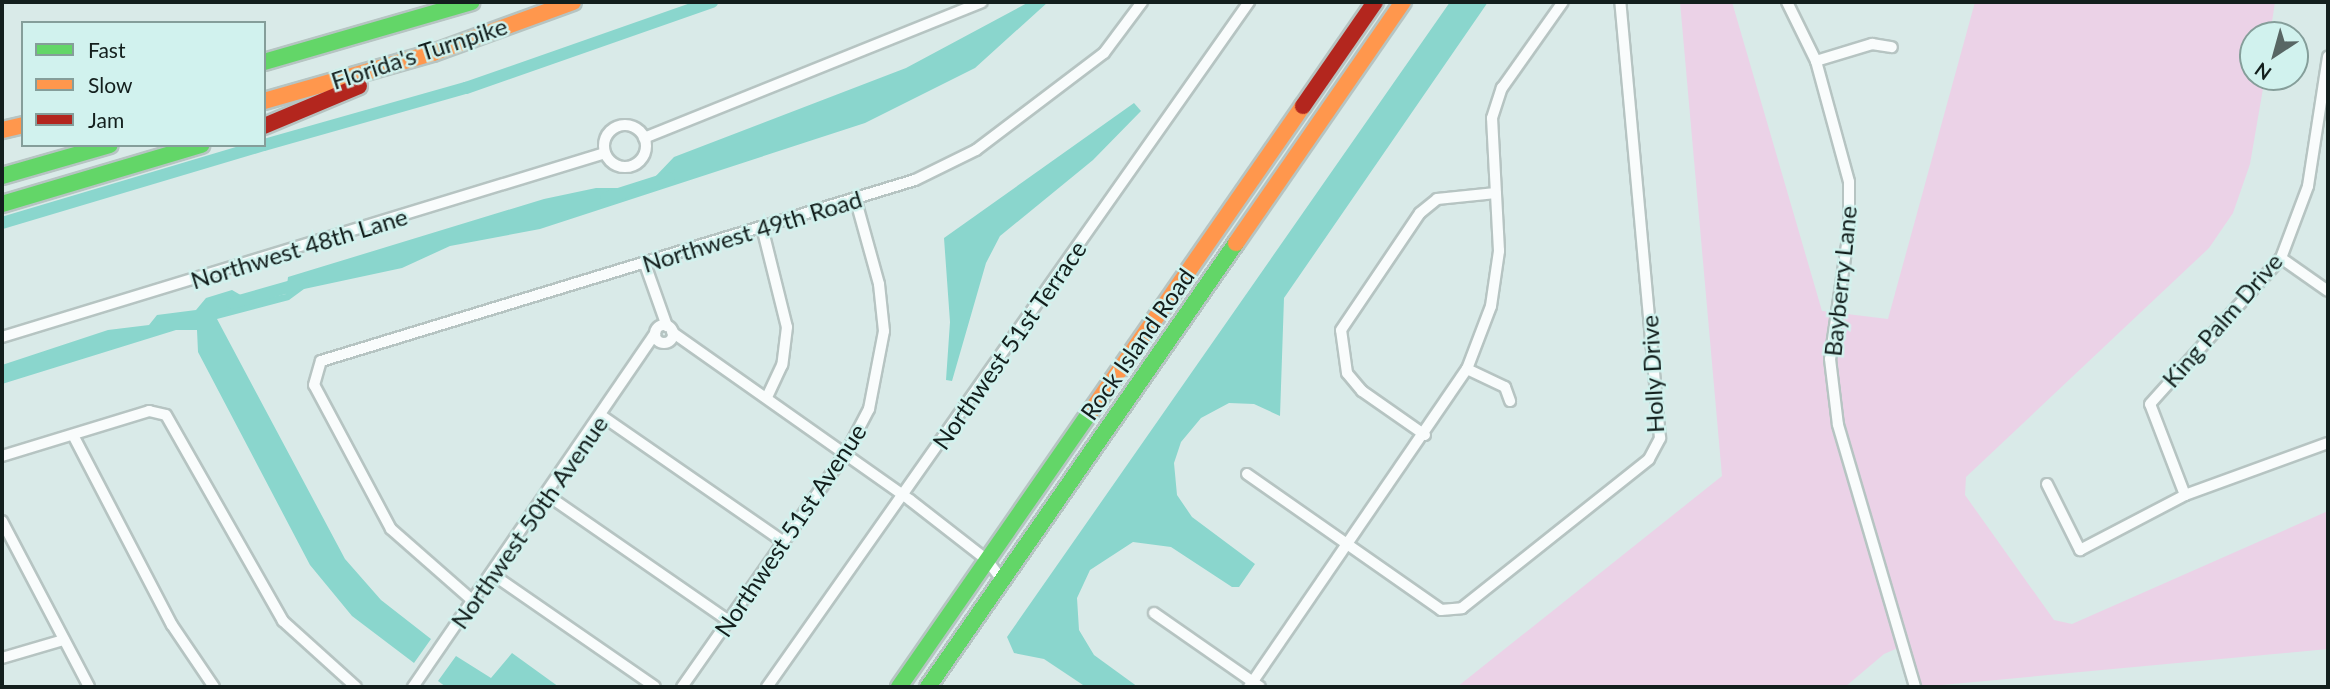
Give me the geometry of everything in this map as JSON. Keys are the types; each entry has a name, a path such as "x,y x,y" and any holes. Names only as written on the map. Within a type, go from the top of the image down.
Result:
{"main road":[{"name":"Florida's Turnpike","path":"266,61 472,2"},
{"name":"Florida's Turnpike","path":"266,100 433,53 573,2"},
{"name":"Rock Island Road","path":"899,687 1376,2"},
{"name":"Rock Island Road","path":"928,687 1403,2"},
{"path":"266,125 433,53"},
{"path":"2,130 21,125"},
{"path":"2,176 103,147"},
{"path":"2,204 194,147"}],"street":[{"path":"644,138 982,2"},
{"name":"Northwest 49th Road","path":"473,601 391,529 314,385 313,371 321,361 856,201 976,149 1104,53 1142,2"},
{"name":"Northwest 51st Terrace","path":"767,687 1249,2"},
{"path":"1154,613 1254,686 1424,435 1467,369 1491,306 1499,251 1492,118 1502,88 1563,2"},
{"name":"Holly Drive","path":"1247,474 1441,610 1462,608 1649,459 1660,438 1620,2"},
{"name":"Bayberry Lane","path":"1787,2 1816,61 1849,182 1849,231 1830,359 1838,425 1915,687"},
{"path":"1816,61 1872,44 1892,47"},
{"name":"King Palm Drive","path":"2185,495 2150,404 2281,258 2308,186 2328,57"},
{"path":"630,125 644,138 641,159 629,166 615,164 600,155 607,134 617,126 630,125"},
{"name":"Northwest 48th Lane","path":"2,337 600,155"},
{"path":"1424,435 1347,373 1341,330 1420,213 1437,199 1496,193"},
{"name":"Northwest 51st Avenue","path":"682,687 846,453 869,409 884,331 880,284 856,201"},
{"path":"762,227 787,327 782,365 767,397"},
{"path":"2281,258 2328,291"},
{"path":"645,264 664,334 690,344 846,453 987,560 1002,580"},
{"name":"Northwest 50th Avenue","path":"413,687 644,356 664,334"},
{"path":"1467,369 1505,387 1510,401"},
{"path":"2,456 149,411 166,415 283,621 356,687"},
{"path":"603,416 784,542"},
{"path":"73,435 172,625 214,687"},
{"path":"2046,484 2080,550 2185,495 2328,443"},
{"path":"547,495 729,621"},
{"path":"2,521 89,687"},
{"path":"492,574 655,687"},
{"path":"2,658 63,640"}],"shaded area":[{"path":"1680,2 1732,2 1822,311 1888,319 1975,2 2275,2 2272,21 2239,21 2239,91 2263,91 2250,164 2233,213 2209,248 1966,477 1965,495 2054,620 2072,624 2328,511 2328,649 1920,687 1907,644 1884,654 1845,687 1457,687 1722,476"}],"water":[{"path":"1029,2 1048,2 975,68 865,123 540,229 450,246 402,268 304,289 289,300 217,319 345,559 381,600 431,639 414,663 352,616 310,565 198,352 197,330 176,330 2,384 2,365 108,330 149,325 157,315 196,310 206,298 232,290 251,301 286,294 288,277 544,199 596,188 621,188 623,196 640,192 654,186 653,179 674,157 906,68"},
{"path":"1450,2 1488,2 1284,298 1280,416 1254,404 1229,403 1201,418 1181,442 1174,463 1177,495 1192,517 1255,564 1239,587 1232,587 1171,547 1133,542 1090,570 1077,598 1079,630 1094,655 1138,687 1086,687 1044,659 1014,653 1007,637"},
{"path":"1134,103 1141,111 1093,160 1000,236 986,263 952,381 946,380 950,322 944,238"},
{"path":"512,653 559,687 446,687 438,681 456,656 491,678"}],"waterway":[{"path":"266,144 466,88 712,2"},
{"path":"2,223 256,147"},
{"path":"606,198 669,178"},
{"path":"232,303 302,283"}],"traffic: fast":[{"path":"266,61 472,2"},
{"path":"2,176 103,147"},
{"path":"2,204 194,147"},
{"path":"928,687 1236,243"},
{"path":"899,687 1091,411"}],"traffic: slow":[{"path":"266,100 433,53 573,2"},
{"path":"1236,243 1403,2"},
{"path":"1091,411 1303,106"},
{"path":"2,130 21,125"}],"traffic: jam":[{"path":"1303,106 1375,2"},
{"path":"266,125 359,86"}]}
